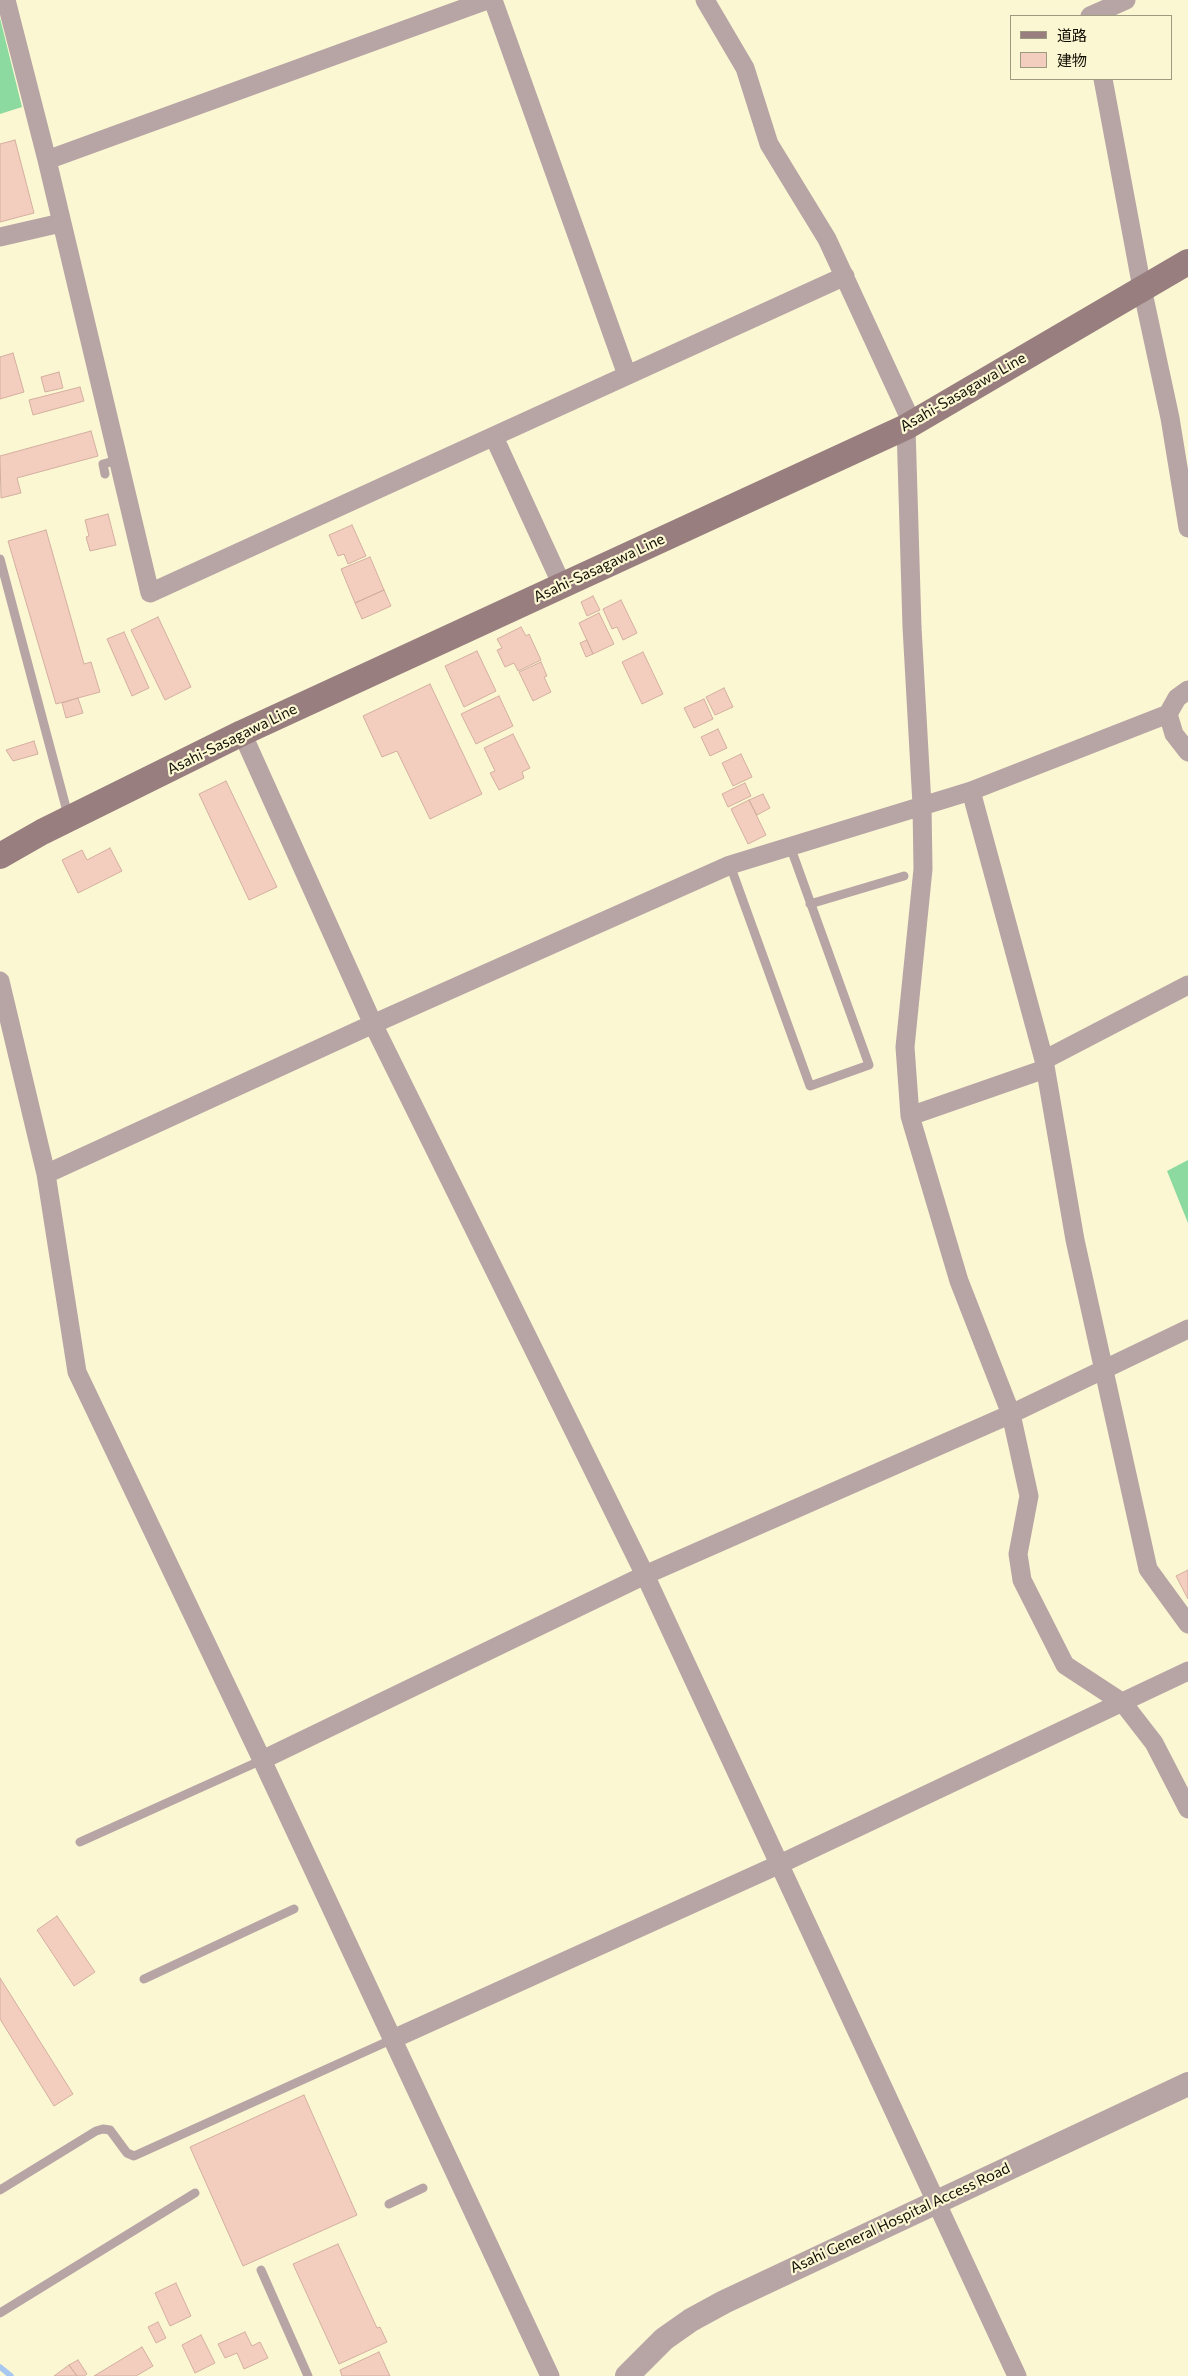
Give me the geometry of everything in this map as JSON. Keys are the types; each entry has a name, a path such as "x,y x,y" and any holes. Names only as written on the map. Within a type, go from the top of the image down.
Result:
{"main road":[{"name":"Asahi-Sasagawa Line","path":"0,856 69,818 242,733 909,425 1188,262"}],"street":[{"path":"6,0 47,160 150,593 845,276"},
{"path":"47,160 488,0"},
{"path":"493,0 627,375"},
{"path":"705,0 744,68 769,144 827,239 845,276 909,425 912,627 922,805 923,869 905,1047 910,1116 959,1281 1011,1414 1029,1496 1018,1554 1022,1580 1065,1665 1123,1703 1154,1743 1188,1809"},
{"path":"1086,0 1090,15"},
{"path":"1092,15 1126,0"},
{"path":"1103,80 1142,288 1170,418 1188,528"},
{"path":"0,237 62,223"},
{"path":"494,437 562,585"},
{"path":"46,1174 373,1024 730,866 971,791 1168,714 1177,698 1188,690"},
{"path":"1168,714 1174,734 1188,752"},
{"path":"242,733 373,1024 645,1575 1017,2376"},
{"path":"971,791 1044,1064 1076,1240 1148,1569 1188,1624"},
{"path":"0,980 46,1174 77,1372 262,1760 550,2376"},
{"path":"910,1116 1044,1064 1188,985"},
{"path":"262,1760 645,1575 1011,1414 1188,1329"},
{"path":"393,2039 780,1864 1188,1671"},
{"name":"Asahi General Hospital Access Road","path":"627,2376 664,2339 691,2320 760,2284 936,2200 1188,2084"}],"lane":[{"path":"105,474 103,464 118,460"},
{"path":"0,559 69,818"},
{"path":"730,866 810,1086 869,1065 790,846"},
{"path":"810,904 904,876"},
{"path":"80,1842 262,1760"},
{"path":"144,1979 294,1909"},
{"path":"0,2190 96,2131 104,2128 110,2130 127,2153 134,2156 393,2039"},
{"path":"389,2204 423,2188"},
{"path":"0,2314 196,2193"},
{"path":"261,2270 308,2376"}],"green space":[{"path":"0,18 22,107 0,114"},
{"path":"1188,1160 1188,1223 1167,1171"}],"building":[{"path":"15,140 34,213 0,222 0,144"},
{"path":"13,353 24,392 0,399 0,357"},
{"path":"59,372 63,388 45,392 41,377"},
{"path":"80,387 84,401 33,415 29,400"},
{"path":"91,431 98,456 17,478 21,493 1,498 0,456"},
{"path":"108,514 116,545 90,551 86,537 89,536 85,520"},
{"path":"352,525 366,556 348,564 344,554 338,556 329,535"},
{"path":"46,530 84,664 91,662 100,692 56,704 8,541"},
{"path":"370,557 384,590 355,603 341,569"},
{"path":"384,590 391,606 362,619 355,603"},
{"path":"593,596 600,610 587,616 581,602"},
{"path":"621,600 637,633 623,640 617,627 612,629 603,609"},
{"path":"599,613 614,644 593,654 579,623"},
{"path":"158,617 191,687 165,700 131,630"},
{"path":"521,627 526,636 529,634 541,660 518,671 514,663 505,667 497,650 502,648 497,639"},
{"path":"124,632 149,688 132,696 107,639"},
{"path":"587,640 593,654 586,657 580,643"},
{"path":"477,651 496,691 464,707 445,666"},
{"path":"643,652 663,694 642,704 622,662"},
{"path":"541,662 547,676 544,677 551,692 533,701 519,672"},
{"path":"430,684 482,794 430,819 397,751 382,757 363,716"},
{"path":"724,688 733,707 715,715 706,697"},
{"path":"499,696 513,726 476,744 461,714"},
{"path":"78,698 83,713 66,718 62,703"},
{"path":"704,699 713,719 694,728 684,708"},
{"path":"718,729 727,748 710,756 701,737"},
{"path":"513,734 530,768 522,772 524,778 499,790 490,773 495,771 484,748"},
{"path":"34,741 38,754 13,761 6,750"},
{"path":"741,754 752,777 733,786 722,763"},
{"path":"226,781 277,887 249,900 199,794"},
{"path":"745,783 751,796 728,807 722,794"},
{"path":"763,794 770,808 757,815 749,800"},
{"path":"749,800 766,835 748,844 731,809"},
{"path":"110,848 122,871 78,893 62,860 82,850 87,860"},
{"path":"1188,1570 1188,1599 1176,1576"},
{"path":"57,1916 95,1972 74,1986 37,1930"},
{"path":"0,1978 73,2094 54,2106 0,2019"},
{"path":"304,2095 357,2215 243,2266 190,2147"},
{"path":"338,2244 377,2328 380,2327 387,2342 339,2364 293,2264"},
{"path":"176,2283 191,2316 170,2326 155,2293"},
{"path":"158,2322 166,2338 156,2343 148,2327"},
{"path":"245,2332 252,2346 260,2342 268,2358 244,2369 237,2353 225,2358 218,2344"},
{"path":"201,2335 215,2363 195,2373 182,2345"},
{"path":"142,2347 153,2366 136,2376 94,2376"},
{"path":"379,2352 390,2376 342,2376 340,2370"},
{"path":"78,2360 87,2374 84,2376 77,2376 69,2365"},
{"path":"69,2365 77,2376 54,2376"}],"waterway":[{"path":"0,2367 11,2376"}]}
